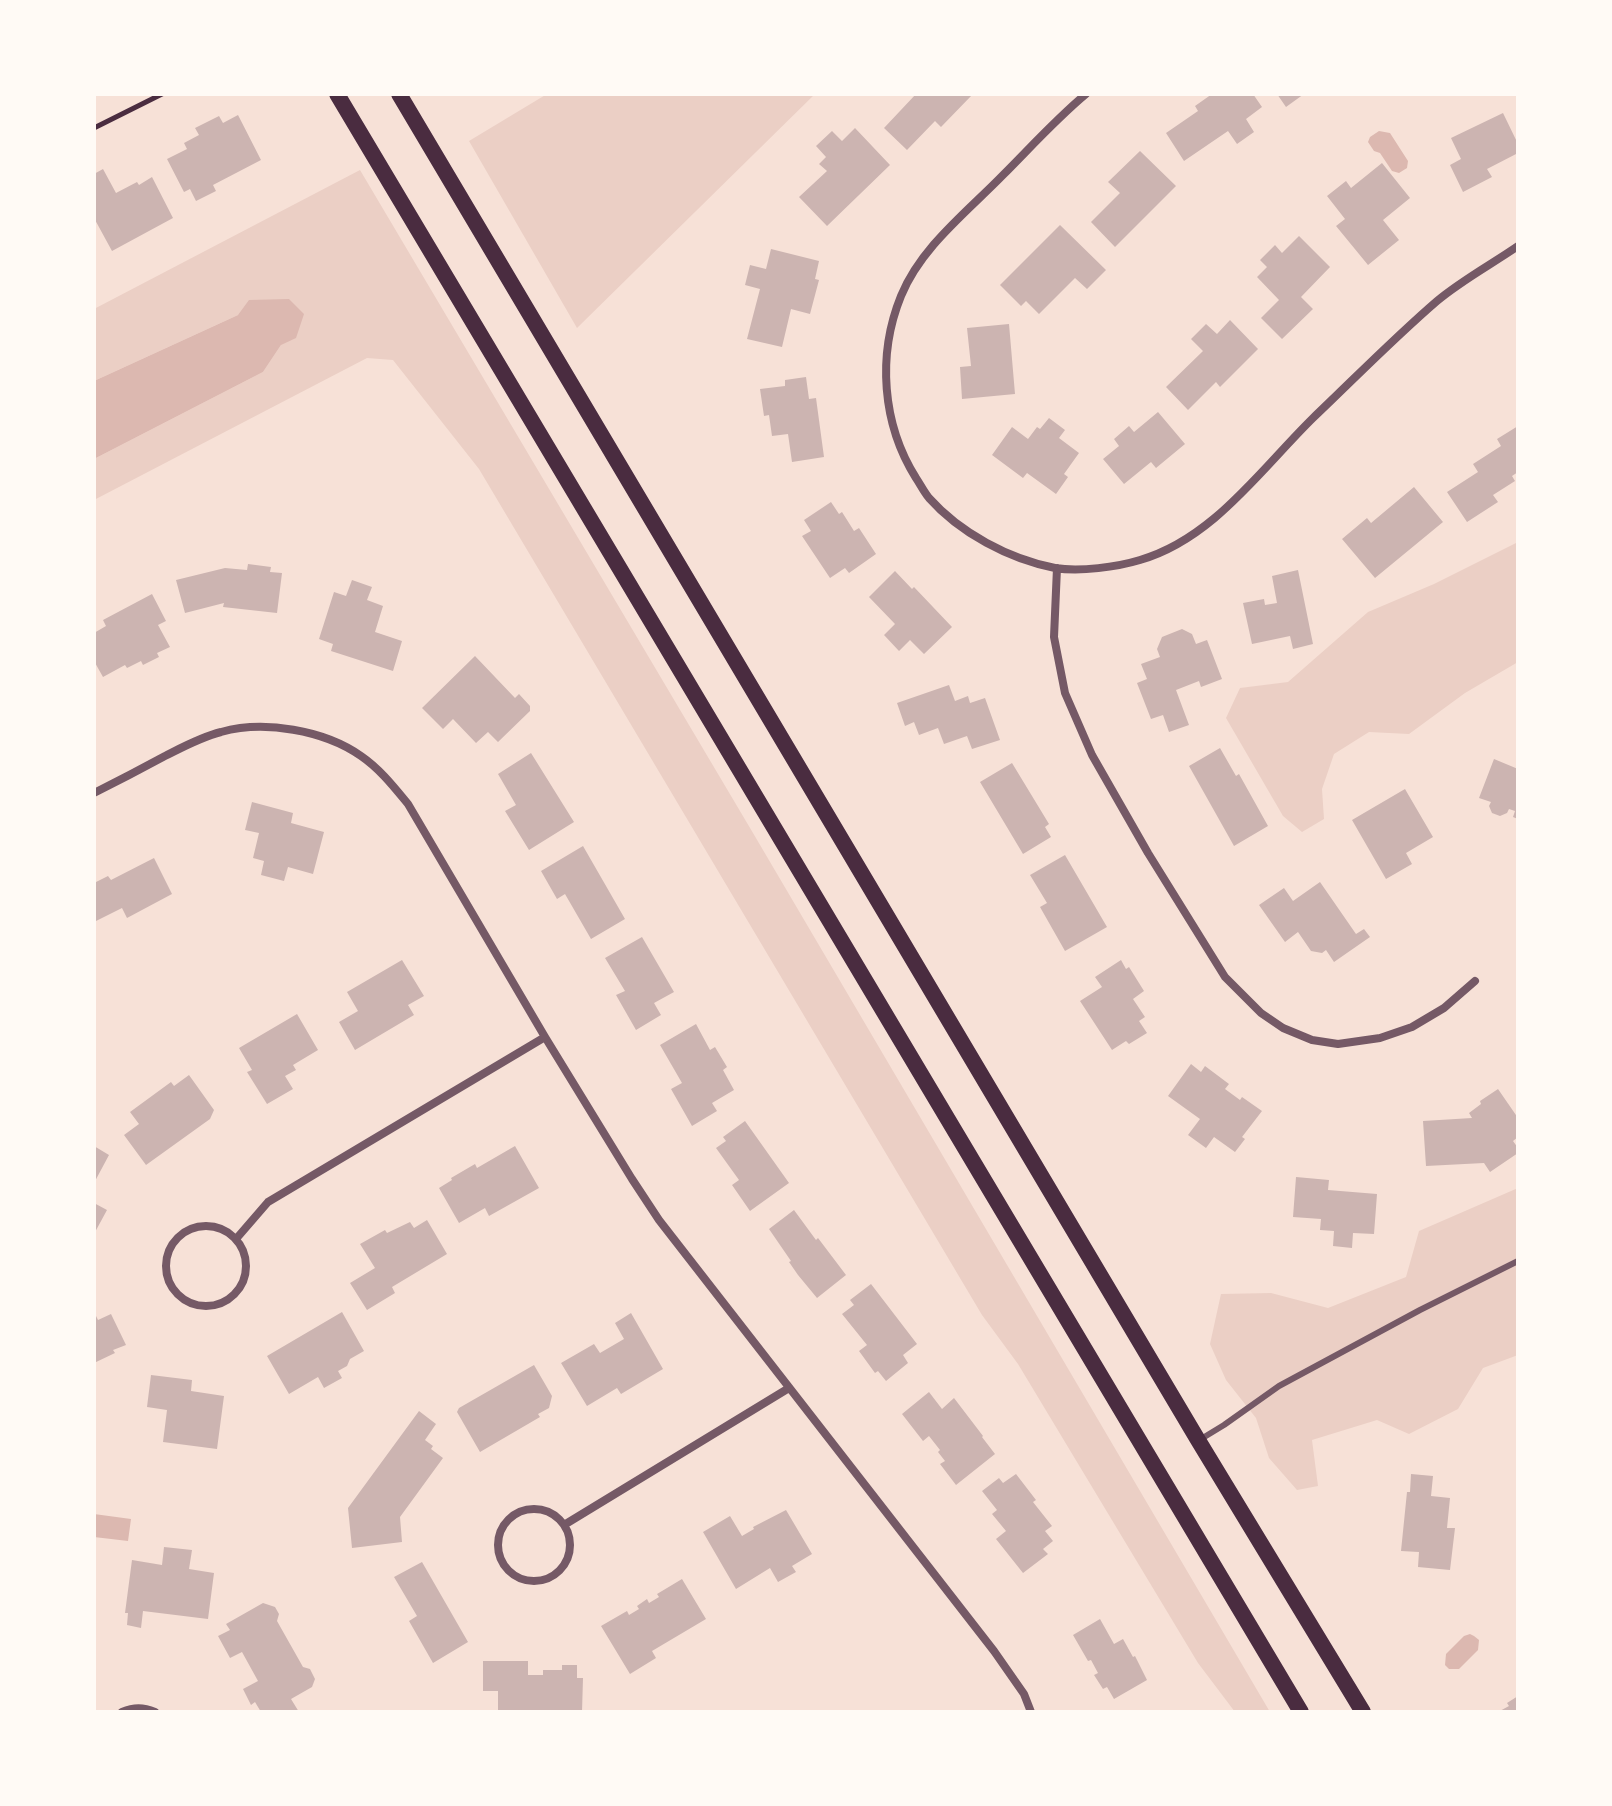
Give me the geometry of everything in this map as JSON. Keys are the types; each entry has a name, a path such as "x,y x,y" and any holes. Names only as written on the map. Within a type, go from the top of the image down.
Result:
{"main road":[{"path":"337,94 1301,1712"},
{"path":"399,94 1198,1440 1363,1712"}],"street":[{"path":"1086,94 936,242 914,271 901,296 888,344 888,401 894,430 908,465 928,496 953,521 980,540 1015,555 1057,568 1095,568 1140,560 1173,547 1239,494 1310,421 1439,299 1518,246"},
{"path":"1057,568 1054,637 1065,693 1092,755 1225,977 1261,1013 1283,1028 1312,1040 1338,1044 1380,1038 1412,1027 1444,1008 1475,981"},
{"path":"94,793 198,739 248,727 289,728 332,739 362,756 390,781 408,804 545,1037 659,1220 994,1651 1024,1694 1031,1712"},
{"path":"236,1239 268,1202 545,1037"},
{"path":"198,1226 212,1226 225,1230 236,1239 243,1249 246,1262 245,1275 232,1297 208,1306 195,1305 174,1291 167,1279 165,1265 168,1251 185,1231 198,1226"},
{"path":"564,1525 789,1388"},
{"path":"544,1510 564,1525 569,1536 568,1559 553,1576 531,1582 519,1579 501,1563 497,1539 501,1527 520,1511 544,1510"},
{"path":"122,1712 135,1708 155,1712"}],"lane":[{"path":"1198,1440 1279,1386 1518,1261"}],"path":[{"path":"94,128 162,94"}],"shaded area":[{"path":"547,94 815,94 577,328 469,141"},
{"path":"1379,131 1390,133 1408,161 1407,168 1399,173 1392,171 1368,142"},
{"path":"360,170 1270,1712 1235,1712 1198,1663 1018,1364 982,1315 479,469 393,360 367,358 94,500 94,459 263,372 281,345 238,315 94,381 94,309"},
{"path":"289,299 304,314 296,338 281,345 263,372 94,459 94,381 238,315 249,300"},
{"path":"1518,542 1518,662 1465,693 1409,734 1369,732 1334,754 1322,789 1324,819 1302,832 1283,816 1226,718 1240,688 1288,682 1368,612 1434,584"},
{"path":"1518,1188 1518,1355 1483,1368 1458,1409 1409,1434 1377,1420 1312,1440 1318,1486 1297,1490 1269,1458 1256,1418 1226,1380 1210,1344 1221,1294 1271,1293 1328,1308 1406,1277 1419,1231"},
{"path":"94,1514 131,1519 128,1541 94,1537"},
{"path":"1470,1634 1479,1640 1478,1650 1459,1669 1449,1669 1445,1665 1446,1654"}],"building":[{"path":"916,94 973,94 941,127 935,121 907,150 884,128"},
{"path":"1212,94 1253,94 1262,107 1246,119 1254,132 1237,144 1228,131 1184,161 1166,133 1198,111 1195,106"},
{"path":"1277,94 1304,94 1286,107"},
{"path":"1503,113 1518,144 1518,153 1487,169 1492,177 1463,192 1450,165 1461,159 1451,138"},
{"path":"238,115 261,160 213,185 216,191 196,201 190,189 184,192 167,159 187,149 184,143 199,135 195,128 219,116 223,123"},
{"path":"855,128 890,165 827,226 799,197 827,171 819,164 826,157 816,146 832,131 842,141"},
{"path":"1140,151 1176,186 1115,247 1091,222 1120,193 1108,182"},
{"path":"1382,163 1410,198 1383,220 1399,240 1368,265 1336,226 1345,219 1327,196 1346,181 1351,188"},
{"path":"103,169 116,193 152,177 173,218 112,251 94,218 94,174"},
{"path":"1060,225 1106,270 1087,289 1075,278 1039,314 1026,301 1021,306 1000,285"},
{"path":"1299,236 1330,267 1301,297 1313,309 1282,339 1261,318 1279,300 1257,277 1267,267 1260,260 1275,245 1282,253"},
{"path":"771,249 819,261 815,279 819,280 810,314 791,309 782,347 747,339 760,289 745,285 750,265 766,269"},
{"path":"1230,320 1258,349 1220,387 1216,382 1188,410 1166,387 1203,351 1191,339 1206,324 1217,334"},
{"path":"1009,324 1015,394 962,399 960,367 971,366 967,328"},
{"path":"806,377 809,399 816,398 824,457 792,462 788,434 772,436 769,415 764,416 760,389 785,386 785,380"},
{"path":"1158,412 1185,444 1156,468 1151,462 1124,484 1103,459 1119,446 1114,439 1129,426 1134,432"},
{"path":"1049,418 1065,430 1059,438 1079,453 1064,474 1068,477 1056,494 1027,473 1023,478 992,455 1012,427 1028,439"},
{"path":"1518,426 1518,472 1512,476 1515,481 1493,495 1498,502 1467,522 1447,492 1478,472 1473,464 1501,446 1497,439"},
{"path":"1414,487 1443,522 1375,578 1342,539 1367,518 1371,523"},
{"path":"831,502 839,514 842,512 854,531 859,528 876,554 849,573 845,568 830,578 802,536 811,531 804,520"},
{"path":"248,564 271,567 270,572 282,573 277,613 223,607 224,603 185,613 176,580 225,568 247,570"},
{"path":"1298,570 1313,644 1293,649 1290,636 1252,644 1243,603 1264,599 1265,605 1277,603 1272,576"},
{"path":"895,571 952,627 924,654 910,640 899,651 884,635 895,624 869,597"},
{"path":"352,580 372,587 367,600 383,606 375,632 402,641 393,671 331,651 333,644 319,639 334,592 346,596"},
{"path":"152,594 166,621 158,625 170,647 143,665 141,661 127,668 125,665 103,677 94,661 94,633 106,626 103,620"},
{"path":"1182,629 1192,634 1196,644 1207,640 1222,679 1201,687 1199,681 1176,690 1189,725 1169,732 1163,715 1151,719 1137,683 1147,679 1141,664 1160,657 1157,649 1162,637"},
{"path":"475,656 515,698 519,694 530,706 530,711 498,742 488,732 476,743 453,719 443,729 422,708"},
{"path":"949,685 955,701 968,696 970,703 985,698 1000,740 972,749 967,736 944,744 938,728 919,735 914,722 905,726 897,703"},
{"path":"1220,748 1236,776 1239,774 1268,826 1234,846 1189,766"},
{"path":"531,753 574,822 529,850 505,811 516,805 498,774"},
{"path":"1494,759 1518,769 1518,819 1513,817 1515,811 1509,809 1500,816 1492,813 1491,802 1479,798"},
{"path":"1012,763 1049,824 1045,827 1051,837 1023,854 980,782"},
{"path":"1405,789 1433,837 1406,853 1412,864 1386,879 1352,820"},
{"path":"252,802 293,813 291,823 324,832 313,874 288,867 284,881 261,875 264,861 253,858 259,833 245,830"},
{"path":"583,846 625,919 591,939 565,894 557,899 541,871"},
{"path":"1065,855 1107,927 1065,951 1040,907 1047,903 1030,875"},
{"path":"154,858 172,894 127,918 122,908 94,922 94,883 108,876 111,880"},
{"path":"1320,882 1356,934 1364,929 1370,937 1334,962 1326,950 1322,953 1311,951 1298,932 1285,942 1259,905 1284,888 1293,901"},
{"path":"642,937 674,992 654,1003 661,1015 636,1030 616,995 625,991 605,958"},
{"path":"402,960 424,996 408,1005 414,1015 355,1050 339,1022 358,1011 347,992"},
{"path":"1121,960 1144,991 1133,999 1145,1017 1139,1021 1147,1033 1112,1050 1080,1001 1102,987 1095,977"},
{"path":"297,1014 318,1050 293,1065 296,1070 285,1076 293,1089 267,1104 247,1072 252,1070 239,1048"},
{"path":"696,1024 710,1050 715,1047 727,1067 723,1070 734,1090 712,1103 717,1111 692,1126 671,1089 682,1083 660,1045"},
{"path":"1191,1064 1201,1072 1205,1066 1229,1084 1225,1089 1262,1111 1242,1137 1245,1139 1235,1152 1214,1137 1206,1148 1188,1135 1200,1119 1168,1096"},
{"path":"189,1075 214,1110 210,1119 146,1165 124,1135 139,1124 130,1112 171,1082 174,1086"},
{"path":"1498,1089 1518,1118 1518,1137 1513,1141 1518,1153 1490,1172 1484,1163 1426,1166 1423,1121 1472,1118 1469,1113"},
{"path":"745,1121 789,1183 750,1211 732,1185 739,1180 716,1148 726,1141 723,1137"},
{"path":"94,1146 109,1155 94,1183"},
{"path":"515,1146 539,1188 489,1216 485,1208 459,1223 439,1188 475,1164 477,1168"},
{"path":"1296,1177 1329,1180 1328,1190 1377,1194 1374,1234 1353,1233 1352,1248 1333,1246 1334,1231 1320,1230 1321,1219 1293,1217"},
{"path":"94,1203 107,1210 94,1234"},
{"path":"794,1210 846,1275 817,1298 798,1275 769,1229"},
{"path":"427,1220 447,1254 392,1287 395,1293 367,1310 350,1283 375,1268 360,1244 385,1230 387,1233 410,1222 414,1228"},
{"path":"871,1284 917,1344 903,1355 908,1363 886,1381 878,1371 875,1373 859,1351 867,1345 842,1314 854,1305 850,1300"},
{"path":"94,1312 98,1320 111,1314 126,1345 94,1363"},
{"path":"342,1312 364,1351 338,1371 342,1378 324,1388 318,1377 289,1394 267,1356"},
{"path":"631,1313 663,1369 621,1394 617,1388 587,1406 561,1363 594,1344 600,1353 624,1339 615,1323"},
{"path":"534,1365 552,1396 549,1408 538,1414 540,1417 480,1452 457,1412 459,1408"},
{"path":"151,1375 192,1380 191,1391 224,1396 217,1449 163,1442 167,1410 147,1407"},
{"path":"929,1392 942,1409 954,1398 995,1454 956,1485 940,1464 945,1461 938,1452 940,1450 929,1436 923,1441 902,1414"},
{"path":"419,1411 436,1424 425,1440 443,1458 400,1517 402,1542 352,1548 348,1508"},
{"path":"1016,1474 1052,1526 1045,1531 1053,1541 1043,1549 1048,1554 1023,1573 996,1539 1006,1531 992,1514 997,1510 982,1491 999,1478 1003,1483"},
{"path":"1411,1474 1433,1476 1431,1496 1450,1498 1447,1528 1455,1528 1450,1570 1418,1567 1419,1552 1401,1551"},
{"path":"786,1510 812,1554 792,1566 796,1572 778,1582 770,1568 736,1589 703,1532 730,1516 742,1536"},
{"path":"164,1547 192,1550 189,1569 214,1573 208,1619 143,1611 141,1628 127,1625 128,1613 125,1613 132,1560 162,1565"},
{"path":"422,1562 468,1642 433,1663 409,1621 417,1616 394,1577"},
{"path":"682,1579 706,1619 652,1651 656,1658 630,1674 601,1626 627,1611 629,1615 647,1599 649,1603 659,1597 657,1594"},
{"path":"263,1603 275,1607 279,1614 277,1621 303,1667 310,1669 315,1679 312,1687 291,1699 299,1712 261,1712 255,1702 251,1705 243,1689 258,1681 242,1652 230,1658 218,1636 230,1630 226,1624"},
{"path":"1100,1619 1114,1644 1123,1639 1147,1680 1114,1699 1094,1675 1098,1673 1073,1635"},
{"path":"483,1661 528,1661 528,1675 543,1675 543,1670 562,1670 562,1665 577,1665 577,1678 583,1678 582,1712 498,1712 498,1691 483,1691"},
{"path":"1518,1696 1518,1712 1498,1712 1509,1706 1507,1703"}]}
